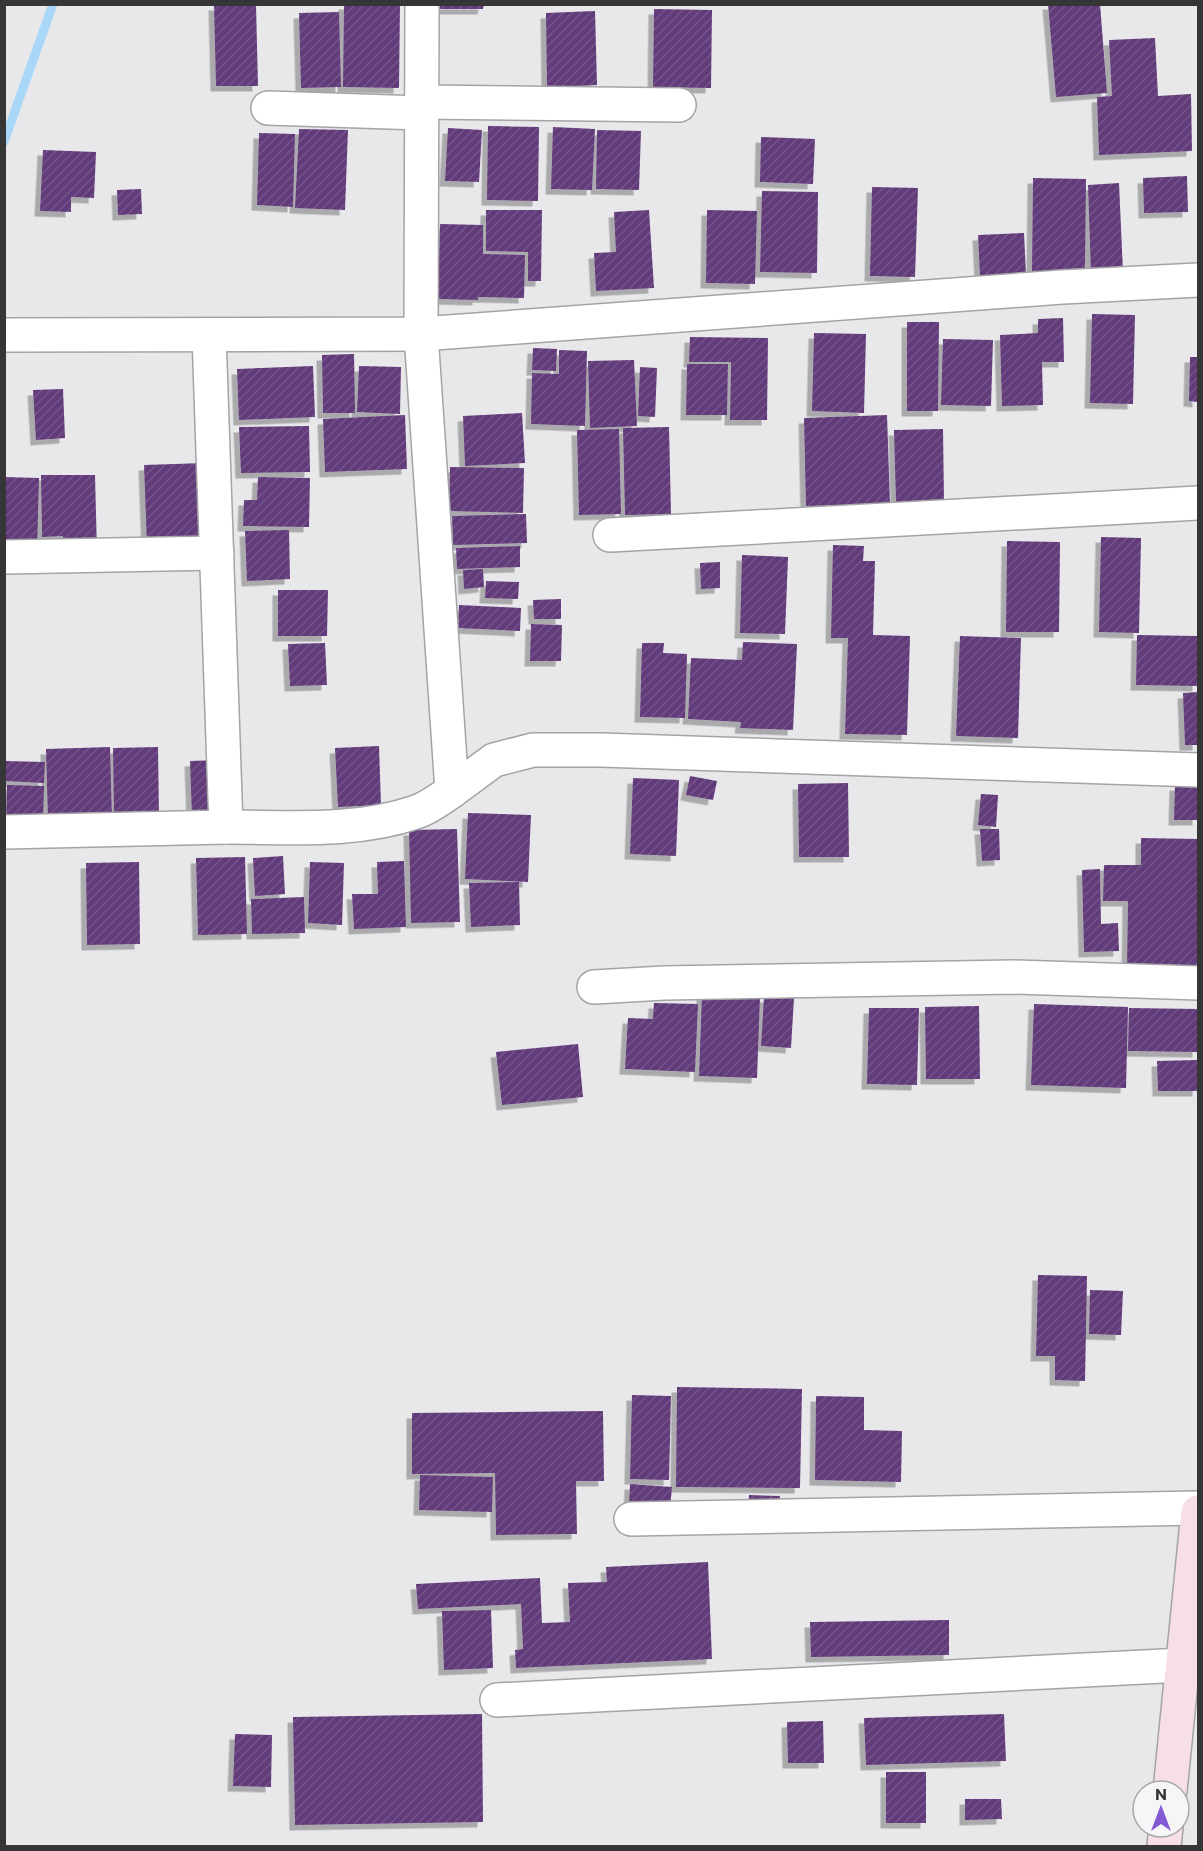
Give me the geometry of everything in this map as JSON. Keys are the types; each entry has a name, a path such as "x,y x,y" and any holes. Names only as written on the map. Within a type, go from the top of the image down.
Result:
{"main road":[{"path":"1171,1779 1198,1510"}],"street":[{"path":"422,4 421,334 452,791"},
{"path":"268,108 680,105"},
{"path":"4,335 421,334 1062,287 1198,280"},
{"path":"209,335 226,826"},
{"path":"610,536 1198,503"},
{"path":"4,557 217,553"},
{"path":"4,832 226,826 334,826 382,822 418,812 452,791 494,760 533,750 601,750 1198,770"},
{"path":"594,987 747,981 1013,977 1198,983"},
{"path":"631,1519 1198,1510"},
{"path":"497,1700 1183,1665"}],"building":[{"path":"344,4 400,4 399,88 343,87"},
{"path":"439,4 484,4 483,9 439,9"},
{"path":"1048,4 1100,4 1107,93 1056,97"},
{"path":"214,5 256,5 258,86 216,86"},
{"path":"654,9 712,10 711,88 653,87"},
{"path":"595,11 597,85 547,87 546,13"},
{"path":"339,12 341,87 301,88 299,13"},
{"path":"1155,38 1158,96 1191,94 1192,151 1099,155 1097,97 1112,96 1109,40"},
{"path":"488,126 539,127 538,201 487,200"},
{"path":"553,127 595,129 592,190 551,189"},
{"path":"448,128 482,130 479,182 445,181"},
{"path":"299,129 348,130 345,210 295,208"},
{"path":"597,130 641,131 639,190 596,189"},
{"path":"259,133 295,134 293,207 257,205"},
{"path":"761,137 815,139 813,184 760,182"},
{"path":"43,150 96,152 94,198 71,197 71,212 40,211"},
{"path":"1187,176 1188,212 1144,213 1143,178"},
{"path":"1033,178 1086,179 1085,272 1032,272"},
{"path":"1119,183 1123,272 1091,274 1088,185"},
{"path":"872,187 918,188 915,277 870,276"},
{"path":"141,189 142,214 118,215 117,190"},
{"path":"762,191 818,192 817,273 760,272"},
{"path":"486,210 542,210 541,281 528,281 528,252 486,251"},
{"path":"649,210 654,288 596,291 594,253 616,252 614,212"},
{"path":"707,210 757,211 755,284 706,283"},
{"path":"440,224 483,225 483,254 525,255 524,298 438,299"},
{"path":"1024,233 1026,274 980,276 978,235"},
{"path":"1092,314 1135,315 1133,404 1090,403"},
{"path":"1063,318 1064,362 1042,362 1043,405 1002,406 1000,335 1038,333 1038,319"},
{"path":"907,322 939,322 938,411 907,411"},
{"path":"814,333 866,334 864,413 812,411"},
{"path":"690,337 768,338 767,420 730,420 731,362 689,362"},
{"path":"943,339 993,340 991,406 941,405"},
{"path":"533,348 557,349 556,371 532,370"},
{"path":"559,350 587,351 585,426 531,424 532,373 559,374"},
{"path":"354,354 355,413 323,413 322,355"},
{"path":"1190,357 1198,357 1198,402 1189,401"},
{"path":"634,360 637,426 590,428 588,361"},
{"path":"687,364 728,364 727,415 686,415"},
{"path":"313,366 315,417 239,420 237,369"},
{"path":"359,366 401,367 400,414 357,412"},
{"path":"640,367 657,368 655,417 638,416"},
{"path":"63,389 65,438 36,440 33,390"},
{"path":"522,413 525,463 465,466 463,416"},
{"path":"405,415 407,469 325,472 323,419"},
{"path":"887,415 890,504 806,506 804,418"},
{"path":"309,426 310,472 241,473 239,427"},
{"path":"669,427 671,514 625,515 623,428"},
{"path":"619,429 621,514 579,515 577,430"},
{"path":"943,429 944,501 896,502 894,430"},
{"path":"204,463 207,544 147,546 144,465"},
{"path":"450,467 524,468 523,513 449,511"},
{"path":"41,475 95,475 97,552 64,553 63,536 42,537"},
{"path":"4,477 39,478 37,554 4,553"},
{"path":"258,477 310,478 309,527 243,526 244,500 257,500"},
{"path":"526,514 527,543 453,545 452,516"},
{"path":"289,530 290,579 247,581 245,531"},
{"path":"1101,537 1141,538 1139,633 1099,632"},
{"path":"1007,541 1060,542 1059,632 1006,632"},
{"path":"833,545 864,546 863,561 875,561 873,635 910,636 907,735 845,734 848,638 831,638"},
{"path":"520,546 520,567 457,569 456,548"},
{"path":"742,555 788,557 785,634 740,633"},
{"path":"720,562 720,588 701,589 700,563"},
{"path":"483,569 484,587 464,589 463,570"},
{"path":"486,581 519,582 518,599 485,598"},
{"path":"278,590 328,590 327,636 278,636"},
{"path":"561,599 561,619 534,619 533,600"},
{"path":"459,605 521,608 520,631 458,628"},
{"path":"531,624 562,625 561,661 530,661"},
{"path":"1137,635 1198,636 1198,686 1136,685"},
{"path":"960,636 1021,638 1018,738 956,736"},
{"path":"743,642 797,644 793,730 740,728 741,722 688,719 691,658 742,660"},
{"path":"325,643 327,685 290,686 288,644"},
{"path":"642,643 664,643 663,653 687,654 685,718 640,717"},
{"path":"1198,692 1198,745 1185,745 1183,693"},
{"path":"379,746 381,805 338,807 335,748"},
{"path":"110,747 112,818 48,820 46,749"},
{"path":"158,747 159,818 114,819 113,748"},
{"path":"218,760 219,817 192,817 190,761"},
{"path":"5,761 45,762 44,783 4,781"},
{"path":"690,776 717,781 713,800 686,795"},
{"path":"633,778 679,780 676,856 630,854"},
{"path":"848,783 849,857 799,857 798,784"},
{"path":"7,785 44,786 43,826 6,825"},
{"path":"1175,785 1198,785 1198,820 1174,820"},
{"path":"981,794 998,795 996,827 978,825"},
{"path":"468,813 531,815 528,882 465,879"},
{"path":"457,829 460,922 411,923 409,830"},
{"path":"980,829 999,829 1000,860 982,861"},
{"path":"1141,838 1198,839 1198,969 1127,968 1128,901 1103,901 1104,865 1141,865"},
{"path":"283,856 285,894 255,896 253,858"},
{"path":"245,857 247,934 198,935 196,858"},
{"path":"404,861 406,927 354,929 352,894 378,894 377,862"},
{"path":"139,862 140,944 87,945 86,863"},
{"path":"310,862 344,863 342,925 308,923"},
{"path":"1100,869 1101,924 1118,923 1119,951 1084,952 1082,870"},
{"path":"519,882 520,925 471,927 469,883"},
{"path":"304,897 305,933 252,934 251,899"},
{"path":"702,994 760,997 757,1078 699,1076"},
{"path":"764,997 794,998 791,1048 761,1046"},
{"path":"654,1003 698,1004 695,1072 625,1069 628,1018 653,1019"},
{"path":"1034,1004 1128,1007 1126,1088 1031,1085"},
{"path":"979,1006 980,1079 926,1079 925,1007"},
{"path":"869,1008 919,1008 917,1085 867,1084"},
{"path":"1129,1008 1198,1009 1198,1052 1128,1051"},
{"path":"578,1044 583,1097 502,1105 496,1052"},
{"path":"1198,1060 1198,1091 1158,1091 1157,1061"},
{"path":"1038,1275 1087,1276 1085,1381 1055,1380 1055,1356 1036,1356"},
{"path":"1090,1290 1123,1291 1121,1335 1089,1334"},
{"path":"677,1387 802,1389 800,1488 676,1487"},
{"path":"632,1395 671,1396 669,1480 630,1479"},
{"path":"816,1396 864,1397 864,1430 902,1431 901,1482 815,1480"},
{"path":"603,1411 604,1481 576,1481 577,1534 496,1535 495,1473 412,1474 412,1413"},
{"path":"420,1475 493,1477 492,1512 419,1510"},
{"path":"630,1484 672,1487 670,1509 629,1506"},
{"path":"749,1495 780,1496 779,1511 748,1510"},
{"path":"708,1562 712,1659 516,1668 515,1650 523,1649 521,1604 418,1609 416,1584 540,1578 542,1623 570,1622 568,1583 607,1582 606,1567"},
{"path":"491,1610 493,1668 444,1670 442,1611"},
{"path":"949,1620 949,1655 811,1657 810,1622"},
{"path":"482,1714 483,1822 295,1825 293,1717"},
{"path":"1004,1714 1006,1761 866,1765 864,1718"},
{"path":"823,1721 824,1763 788,1763 787,1722"},
{"path":"235,1734 272,1735 271,1787 233,1786"},
{"path":"886,1772 926,1772 926,1823 886,1823"},
{"path":"965,1799 1001,1799 1002,1819 965,1820"}],"waterway":[{"path":"4,142 53,4"}]}
